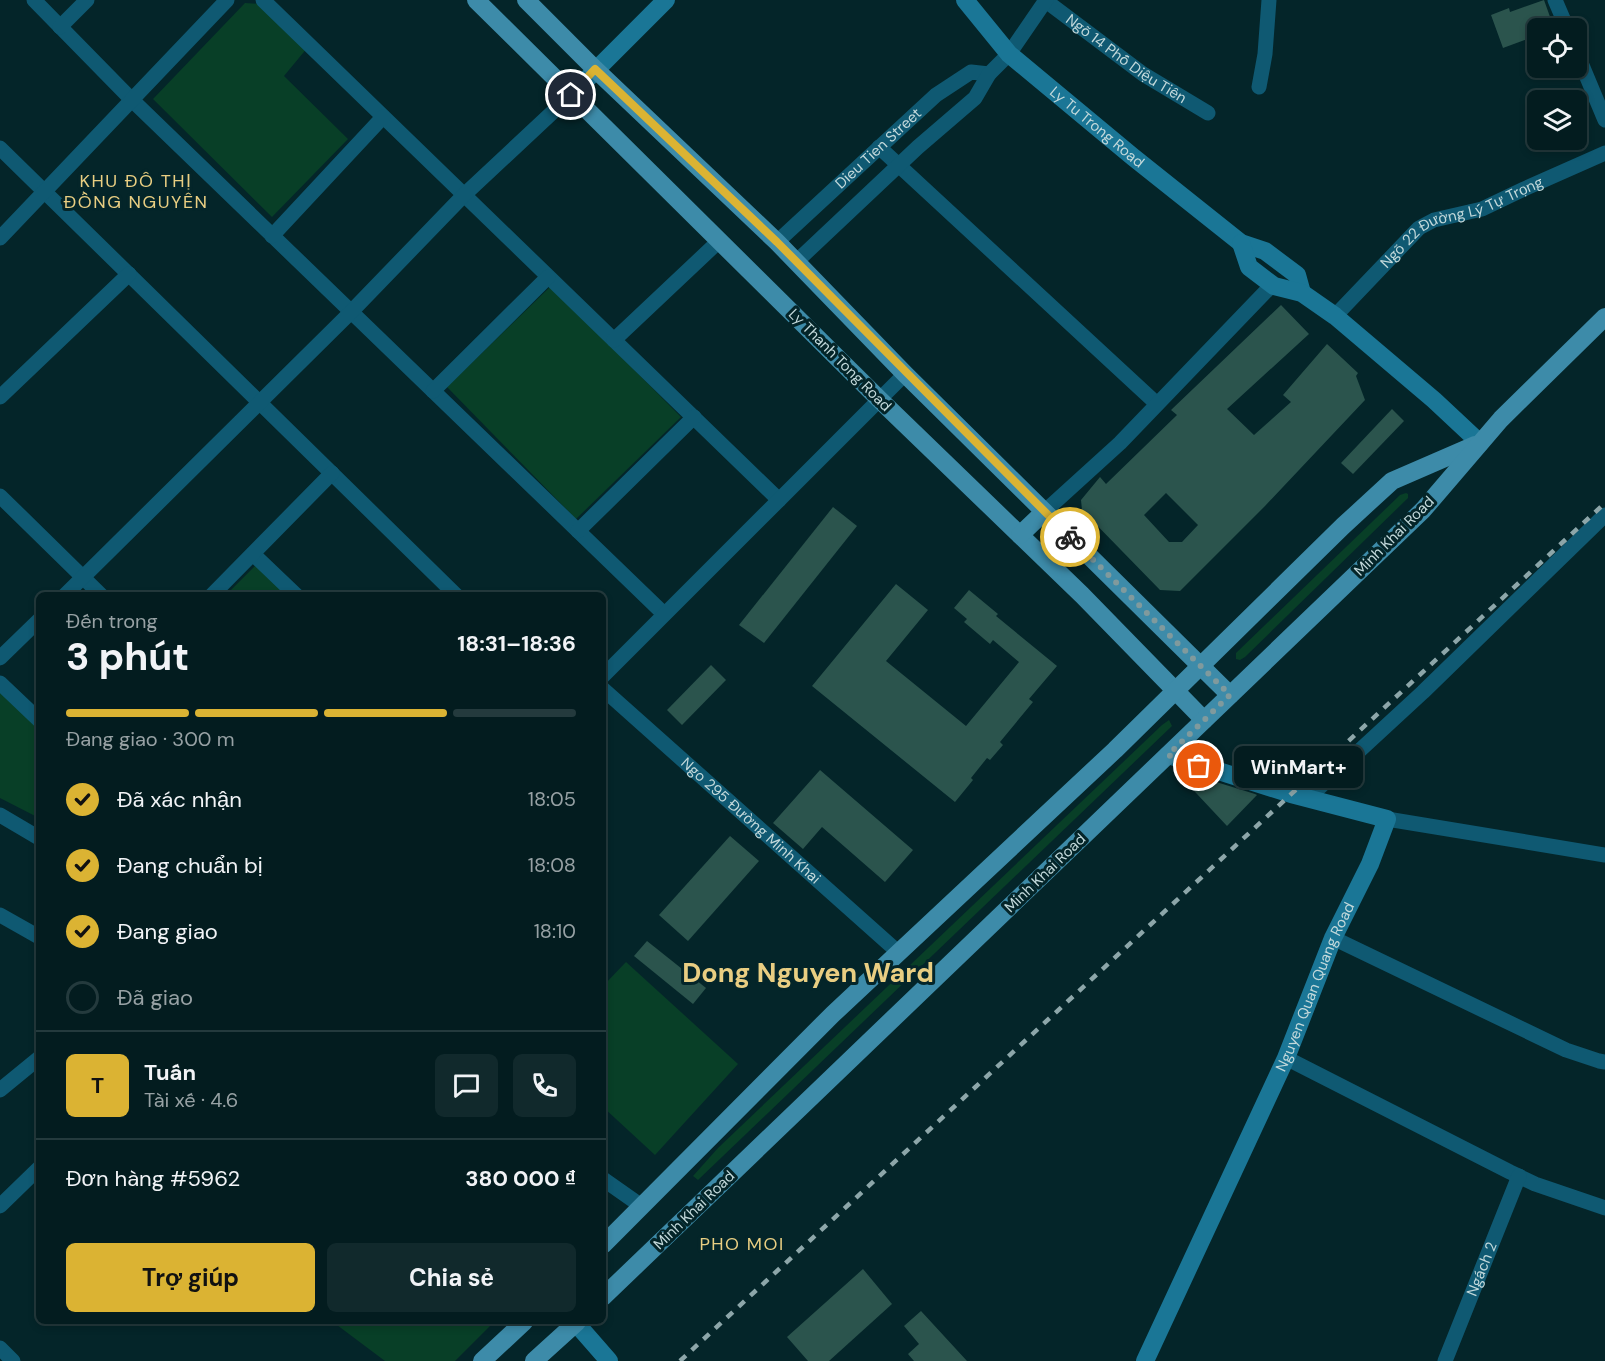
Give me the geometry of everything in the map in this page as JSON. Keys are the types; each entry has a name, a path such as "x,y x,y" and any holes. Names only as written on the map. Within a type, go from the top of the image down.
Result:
{"main road":[{"name":"Ly Thanh Tong Road","path":"476,0 719,242 1020,535 1204,720"},
{"path":"526,0 777,242 906,374 1230,695"},
{"path":"571,95 666,0"},
{"name":"Ly Tu Trong Road","path":"965,0 1009,54 1241,243 1265,251 1297,275 1302,293"},
{"name":"Ly Tu Trong Road","path":"1241,243 1249,267 1272,285 1302,293 1335,316 1434,400 1480,443"},
{"name":"Minh Khai Road","path":"606,1294 1423,510 1501,419 1605,317"},
{"name":"Minh Khai Road","path":"606,1242 640,1205 898,952 1050,811 1392,481 1480,443"},
{"path":"1020,535 1044,512"},
{"path":"1168,755 1307,799 1387,819"},
{"name":"Nguyen Quan Quang Road","path":"1145,1361 1286,1058 1333,938 1370,864 1387,819"},
{"path":"482,1361 523,1324"},
{"path":"534,1361 574,1324"},
{"path":"578,1324 609,1361"}],"street":[{"path":"34,0 131,99 664,614"},
{"path":"60,27 87,0"},
{"path":"0,238 227,0"},
{"path":"263,0 779,500"},
{"name":"Dieu Tien Street","path":"796,262 897,166 975,98 989,74 1009,54 1046,0"},
{"name":"Ngõ 14 Phố Diệu Tiên","path":"1046,0 1143,74 1208,113"},
{"path":"1259,87 1265,54 1269,0"},
{"path":"1554,0 1562,18"},
{"name":"Dieu Tien Street","path":"777,242 936,95 971,72 989,74"},
{"path":"1587,77 1605,120"},
{"path":"68,592 351,312 464,195 571,95"},
{"path":"272,236 383,117"},
{"path":"879,147 1157,404"},
{"path":"0,148 453,592"},
{"name":"Ngõ 22 Đường Lý Tự Trọng","path":"1335,316 1419,228 1434,220 1482,209 1605,153"},
{"path":"614,340 719,242"},
{"path":"0,397 129,274"},
{"path":"433,391 548,277"},
{"path":"1044,512 1120,443 1272,285"},
{"path":"606,673 906,374"},
{"path":"578,531 694,417"},
{"path":"215,592 332,473"},
{"path":"0,496 98,592"},
{"path":"1307,799 1423,692 1605,515"},
{"path":"253,554 293,592"},
{"path":"0,658 36,623"},
{"path":"0,683 36,717"},
{"name":"Ngo 295 Đường Minh Khai","path":"606,693 898,952"},
{"path":"0,815 36,836"},
{"path":"1387,819 1605,855"},
{"path":"0,915 36,935"},
{"path":"1333,938 1566,1050 1605,1062"},
{"path":"1286,1058 1519,1176 1605,1208"},
{"path":"0,1090 36,1060"},
{"path":"0,1206 36,1171"},
{"name":"Ngách 2","path":"1444,1361 1519,1176"},
{"path":"606,1181 640,1205"},
{"path":"0,1348 14,1361"}],"green space":[{"path":"245,3 261,4 308,47 284,76 348,139 272,217 153,99"},
{"path":"551,286 681,417 576,519 447,387"},
{"path":"1406,493 1408,498 1245,657 1240,660 1236,659 1236,653 1400,495"},
{"path":"256,565 283,592 229,592"},
{"path":"0,692 36,725 36,816 0,798"},
{"path":"1169,720 1172,726 698,1180 693,1176 718,1148"},
{"path":"626,962 738,1064 655,1155 606,1110 606,983"},
{"path":"336,1324 492,1324 455,1361 385,1361"}],"building":[{"path":"1544,0 1550,18 1527,18 1527,39 1503,48 1491,15 1509,8 1510,12"},
{"path":"1281,305 1309,334 1227,409 1254,435 1291,402 1283,395 1327,344 1358,373 1356,376 1365,400 1265,506 1180,591 1160,590 1082,510 1081,500 1100,477 1106,484 1177,415 1171,410","holes":["1166,493 1198,525 1182,542 1169,542 1144,515"]},
{"path":"1392,409 1404,421 1353,474 1341,463"},
{"path":"833,507 857,526 764,643 739,625"},
{"path":"896,584 928,610 886,661 966,726 1019,662 993,640 990,644 964,622 967,619 954,608 969,590 998,614 996,616 1057,666 1029,699 1033,702 1000,742 1003,745 990,760 987,758 955,802 812,686"},
{"path":"711,665 726,680 682,725 667,710"},
{"path":"820,770 913,850 885,882 822,827 803,849 773,823"},
{"path":"1187,773 1257,795 1227,826 1182,778"},
{"path":"730,836 759,861 688,941 659,915"},
{"path":"647,941 706,988 693,1004 634,956"},
{"path":"863,1269 892,1304 829,1361 808,1361 787,1337"},
{"path":"921,1311 967,1361 914,1361 908,1354 919,1344 904,1326"}],"railway":[{"path":"680,1361 1605,503"}],"way so far":[{"path":"1070,537 1230,695 1168,755 1199,766"}],"place":[{"name":"WinMart+","path":"1199,766"}],"district":[{"name":"KHU ĐÔ THỊ ĐỒNG NGUYÊN","path":"136,192"},
{"name":"Dong Nguyen Ward","path":"808,972"},
{"name":"PHO MOI","path":"742,1244"}],"route":[{"path":"571,95 595,69 777,242 1070,537"}]}
